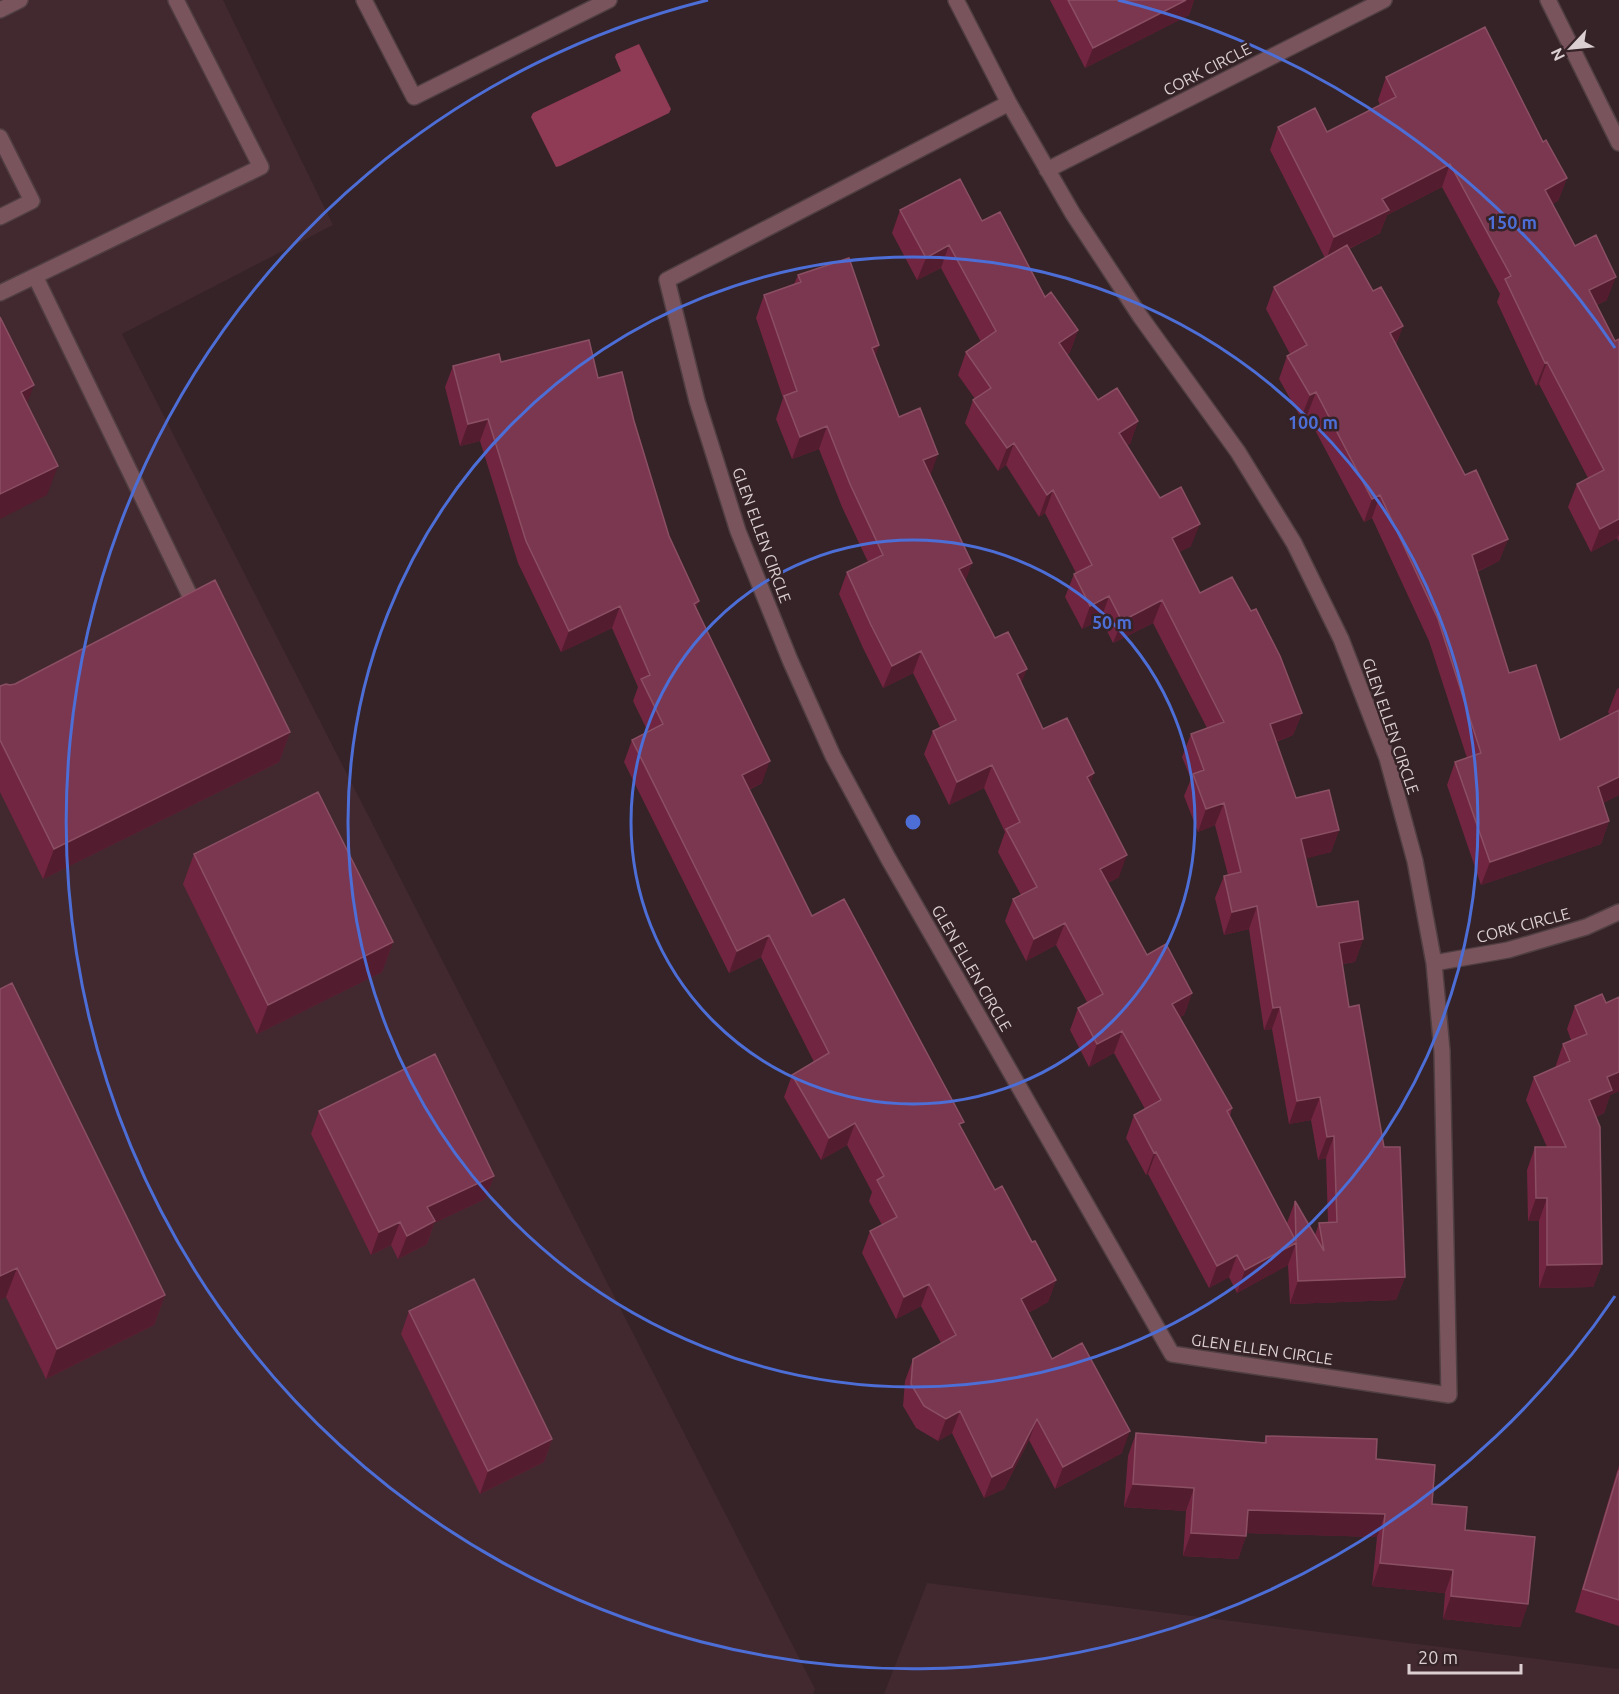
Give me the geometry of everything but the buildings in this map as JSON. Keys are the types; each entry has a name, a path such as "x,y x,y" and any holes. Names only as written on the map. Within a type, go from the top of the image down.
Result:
{"street":[{"path":"0,10 20,0"},
{"path":"0,293 261,168 176,0"},
{"path":"364,0 414,97 609,0"},
{"name":"GLEN ELLEN CIRCLE","path":"956,0 1009,103 1073,214 1140,316 1238,452 1294,543 1341,639 1387,758 1414,861 1434,963 1443,1051 1449,1395 1172,1354 888,858 833,756 790,660 738,531 697,401 667,280 1009,103"},
{"name":"CORK CIRCLE","path":"1047,170 1384,0"},
{"path":"1548,0 1619,143"},
{"path":"0,137 32,201 0,217"},
{"path":"35,276 194,604 173,614"},
{"name":"CORK CIRCLE","path":"1434,963 1508,950 1586,927 1619,912"}],"shaded area":[{"path":"0,0 223,0 333,225 122,334 815,1689 813,1694 0,1694"},
{"path":"639,44 671,109 669,113 556,167 531,117 533,113 621,71 615,57 616,54"},
{"path":"927,1583 1619,1669 1619,1694 884,1694"}]}
